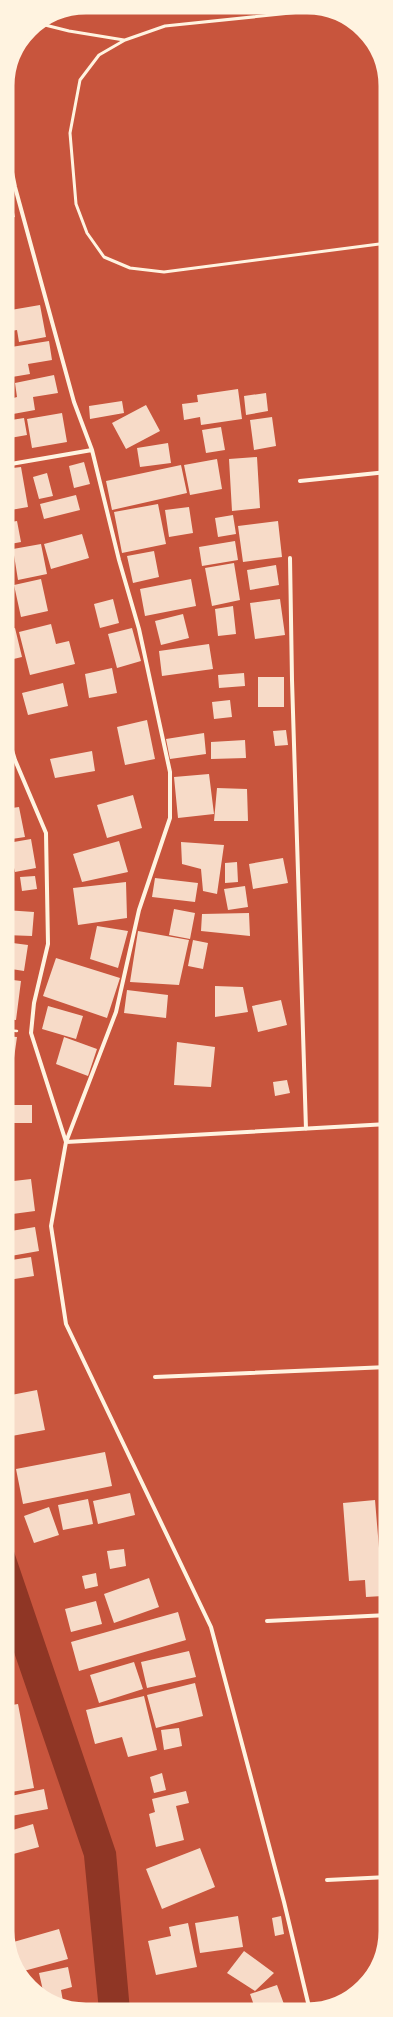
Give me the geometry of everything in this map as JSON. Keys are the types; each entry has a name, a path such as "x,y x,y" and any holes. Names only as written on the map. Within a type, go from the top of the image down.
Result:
{"street":[{"path":"12,172 74,402 92,450 119,560 139,629 168,764 170,818 139,910 116,1012 66,1142 51,1226 66,1324 211,1627 284,1902 309,2005"},
{"path":"12,464 92,450"},
{"path":"300,481 381,473"},
{"path":"290,558 292,688 306,1129"},
{"path":"12,753 46,833 48,944 34,1003 31,1033 66,1142"},
{"path":"66,1142 381,1124"},
{"path":"155,1377 381,1367"},
{"path":"267,1622 381,1616"},
{"path":"327,1880 381,1877"}],"lane":[{"path":"301,12 165,26 125,40 99,55 80,80 70,133 76,204 87,233 104,257 130,268 164,272 381,244"},
{"path":"44,25 68,31 125,40"}],"shaded area":[{"path":"12,1546 116,1852 129,2005 98,2005 84,1856 12,1646"}],"building":[{"path":"12,203 15,217 12,218"},
{"path":"40,305 46,337 19,342 17,330 12,331 12,310"},
{"path":"49,341 52,360 28,364 30,374 12,377 12,347"},
{"path":"54,375 58,393 33,397 35,410 13,414 12,398 17,397 15,383"},
{"path":"238,389 242,419 201,425 200,417 184,420 182,404 198,402 197,395"},
{"path":"266,393 268,411 246,415 244,396"},
{"path":"122,401 124,413 90,419 89,406"},
{"path":"146,405 160,431 126,449 112,423"},
{"path":"62,413 67,442 32,448 27,419"},
{"path":"272,417 276,446 254,450 250,420"},
{"path":"24,418 27,435 12,438 12,420"},
{"path":"221,427 225,450 206,453 202,430"},
{"path":"168,443 171,463 140,467 137,448"},
{"path":"257,457 260,508 232,511 229,459"},
{"path":"217,459 222,489 190,495 184,465"},
{"path":"84,462 90,484 74,488 69,466"},
{"path":"181,465 187,493 112,510 106,481"},
{"path":"21,467 28,507 12,510 12,468"},
{"path":"47,473 53,496 39,499 33,477"},
{"path":"76,495 80,510 44,519 40,504"},
{"path":"158,504 166,544 122,553 114,512"},
{"path":"189,507 193,533 169,537 165,510"},
{"path":"233,515 236,534 218,537 215,518"},
{"path":"17,521 21,542 12,544 12,522"},
{"path":"278,521 282,557 243,562 238,526"},
{"path":"82,534 89,558 51,569 44,544"},
{"path":"235,541 238,560 202,566 199,547"},
{"path":"41,544 47,574 18,580 13,549"},
{"path":"154,551 159,577 133,583 127,556"},
{"path":"234,563 240,600 212,606 205,568"},
{"path":"276,565 279,585 250,590 247,570"},
{"path":"41,579 48,611 21,617 14,585"},
{"path":"191,579 196,606 145,616 140,589"},
{"path":"113,599 119,623 100,628 94,604"},
{"path":"280,599 285,635 255,639 250,603"},
{"path":"233,606 236,634 218,636 215,609"},
{"path":"183,614 189,638 161,645 155,621"},
{"path":"51,624 56,644 69,641 75,664 30,675 19,632"},
{"path":"15,628 22,657 12,659 12,629"},
{"path":"132,628 141,661 117,668 108,634"},
{"path":"209,644 213,669 162,676 159,651"},
{"path":"112,668 117,693 89,698 85,674"},
{"path":"244,673 245,686 219,688 218,675"},
{"path":"258,677 284,677 284,707 258,707"},
{"path":"63,683 68,706 28,715 22,693"},
{"path":"230,700 232,717 214,719 212,702"},
{"path":"147,720 155,759 125,765 117,727"},
{"path":"286,730 288,745 275,746 273,731"},
{"path":"204,733 206,754 170,759 166,739"},
{"path":"245,740 246,758 211,759 211,742"},
{"path":"92,751 95,771 55,778 50,759"},
{"path":"209,774 214,814 178,818 174,777"},
{"path":"217,788 247,789 248,821 214,821"},
{"path":"133,795 142,828 107,838 97,805"},
{"path":"19,807 25,837 12,839 12,808"},
{"path":"31,839 36,868 15,872 12,860 12,842"},
{"path":"119,841 128,872 82,882 73,854"},
{"path":"181,842 224,845 217,894 203,891 201,869 182,864"},
{"path":"283,858 288,883 253,889 249,864"},
{"path":"237,862 238,882 225,883 225,863"},
{"path":"35,876 37,889 22,891 20,877"},
{"path":"155,878 198,883 195,902 152,897"},
{"path":"126,882 127,918 78,925 73,888"},
{"path":"245,886 248,907 228,910 224,889"},
{"path":"174,909 195,913 190,939 169,935"},
{"path":"12,910 34,912 32,936 12,935"},
{"path":"249,913 250,936 201,931 202,914"},
{"path":"97,926 128,931 118,968 90,959"},
{"path":"138,931 189,940 179,985 130,982"},
{"path":"193,940 208,943 203,969 188,966"},
{"path":"12,943 28,945 24,971 12,969"},
{"path":"56,958 120,978 107,1018 43,996"},
{"path":"12,980 21,981 16,1020 12,1020"},
{"path":"215,986 243,987 248,1012 215,1017"},
{"path":"127,990 168,995 166,1018 124,1013"},
{"path":"281,1000 287,1025 258,1032 252,1006"},
{"path":"48,1006 83,1016 76,1039 42,1029"},
{"path":"12,1037 17,1037 14,1058 12,1058"},
{"path":"64,1037 97,1049 88,1076 56,1064"},
{"path":"177,1042 215,1047 211,1087 174,1085"},
{"path":"287,1080 290,1093 275,1096 273,1082"},
{"path":"12,1105 32,1105 32,1123 12,1123"},
{"path":"31,1179 35,1211 12,1214 12,1181"},
{"path":"35,1227 39,1251 12,1256 12,1231"},
{"path":"31,1257 34,1276 12,1279 12,1260"},
{"path":"37,1390 45,1430 12,1436 12,1395"},
{"path":"105,1452 112,1486 23,1504 16,1469"},
{"path":"130,1493 135,1515 98,1524 93,1501"},
{"path":"88,1499 93,1524 63,1530 58,1505"},
{"path":"375,1500 381,1572 381,1596 366,1597 365,1580 349,1581 343,1503"},
{"path":"49,1507 59,1535 34,1543 24,1516"},
{"path":"124,1549 126,1566 110,1569 107,1551"},
{"path":"96,1573 98,1586 85,1589 82,1576"},
{"path":"149,1578 159,1607 114,1623 104,1594"},
{"path":"96,1601 102,1624 71,1632 65,1609"},
{"path":"178,1612 186,1640 79,1671 71,1642"},
{"path":"189,1651 196,1677 147,1688 141,1662"},
{"path":"134,1662 143,1689 99,1703 90,1675"},
{"path":"195,1683 203,1716 156,1728 147,1695"},
{"path":"144,1696 157,1750 128,1757 122,1737 95,1744 86,1710"},
{"path":"18,1704 34,1788 12,1792 12,1705"},
{"path":"179,1728 182,1746 164,1750 161,1730"},
{"path":"162,1773 166,1790 154,1793 150,1777"},
{"path":"44,1789 48,1809 12,1816 12,1796"},
{"path":"186,1791 189,1803 176,1806 184,1840 156,1847 149,1814 155,1812 152,1799"},
{"path":"33,1824 39,1847 12,1854 12,1830"},
{"path":"200,1848 215,1887 162,1909 146,1869"},
{"path":"238,1916 243,1947 200,1953 195,1923"},
{"path":"281,1916 284,1934 275,1936 272,1918"},
{"path":"188,1923 197,1967 156,1975 148,1941 171,1936 169,1927"},
{"path":"59,1929 68,1959 24,1971 16,1955 13,1942"},
{"path":"244,1951 274,1973 255,1991 227,1973"},
{"path":"68,1967 72,1987 61,1990 63,2001 43,1992 39,1973"},
{"path":"277,1985 284,2005 254,2005 250,1994"}]}
